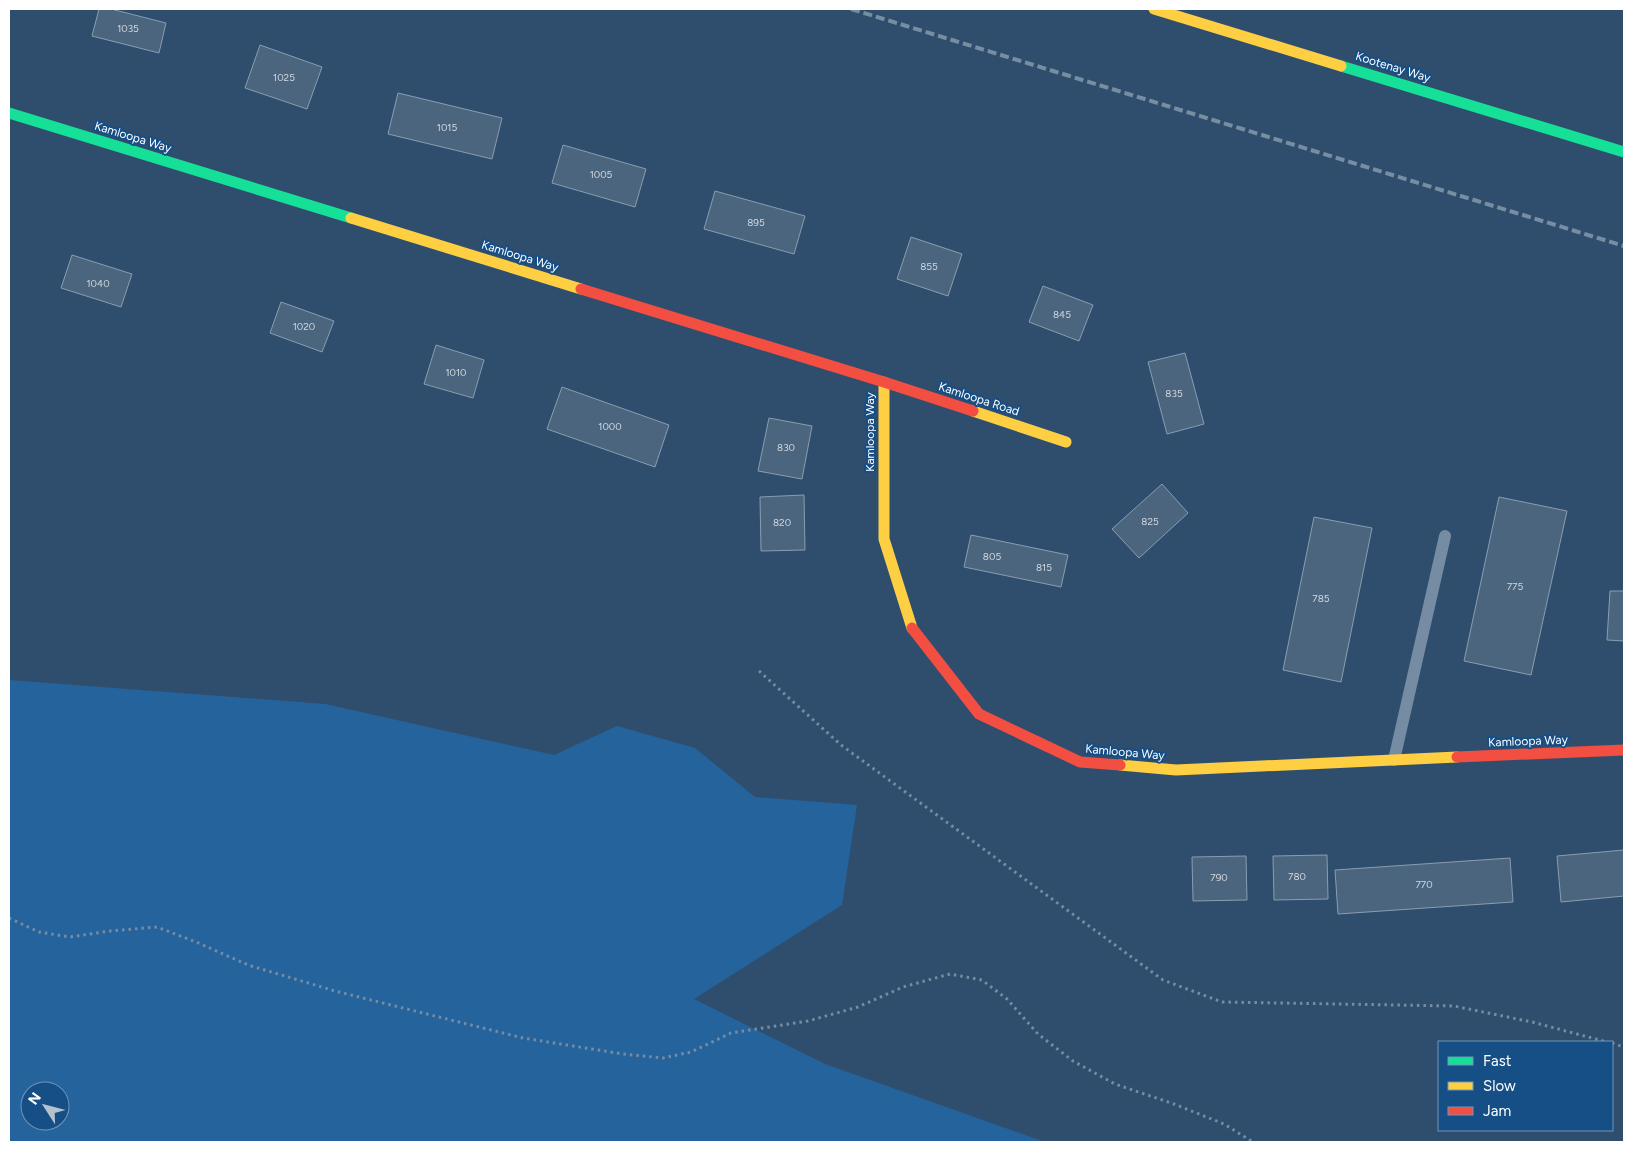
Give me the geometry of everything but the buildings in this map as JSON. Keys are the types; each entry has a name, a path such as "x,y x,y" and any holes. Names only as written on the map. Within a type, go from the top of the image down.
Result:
{"street":[{"name":"Kootenay Way","path":"1154,9 1624,152"},
{"name":"Kamloopa Way","path":"9,113 884,382 884,539 912,629 979,714 1080,762 1176,770 1624,750"},
{"name":"Kamloopa Road","path":"884,382 1066,442"}],"lane":[{"path":"1394,760 1445,536"}],"path":[{"path":"759,671 841,745 1163,980 1222,1002 1454,1006 1532,1022 1604,1041"},
{"path":"9,918 39,932 70,937 110,930 157,927 248,965 335,991 524,1038 623,1054 663,1058 691,1052 731,1033 808,1021 858,1007 903,987 950,974 982,980 1007,999 1038,1034 1073,1061 1115,1084 1174,1104 1224,1124 1253,1142"}],"shaded area":[{"path":"9,680 325,704 554,755 617,726 695,748 755,797 857,805 842,905 694,999 825,1064 1045,1142 9,1142"}],"railway":[{"path":"851,9 1624,246"}],"traffic: fast":[{"path":"1341,66 1624,152"},
{"path":"9,113 351,218"}],"traffic: slow":[{"path":"1154,9 1341,66"},
{"path":"351,218 581,289"},
{"path":"884,382 884,539 912,628"},
{"path":"973,411 1066,442"},
{"path":"1120,765 1176,770 1457,757"}],"traffic: jam":[{"path":"581,289 973,411"},
{"path":"912,628 979,714 1080,762 1120,765"},
{"path":"1457,757 1624,750"}]}
